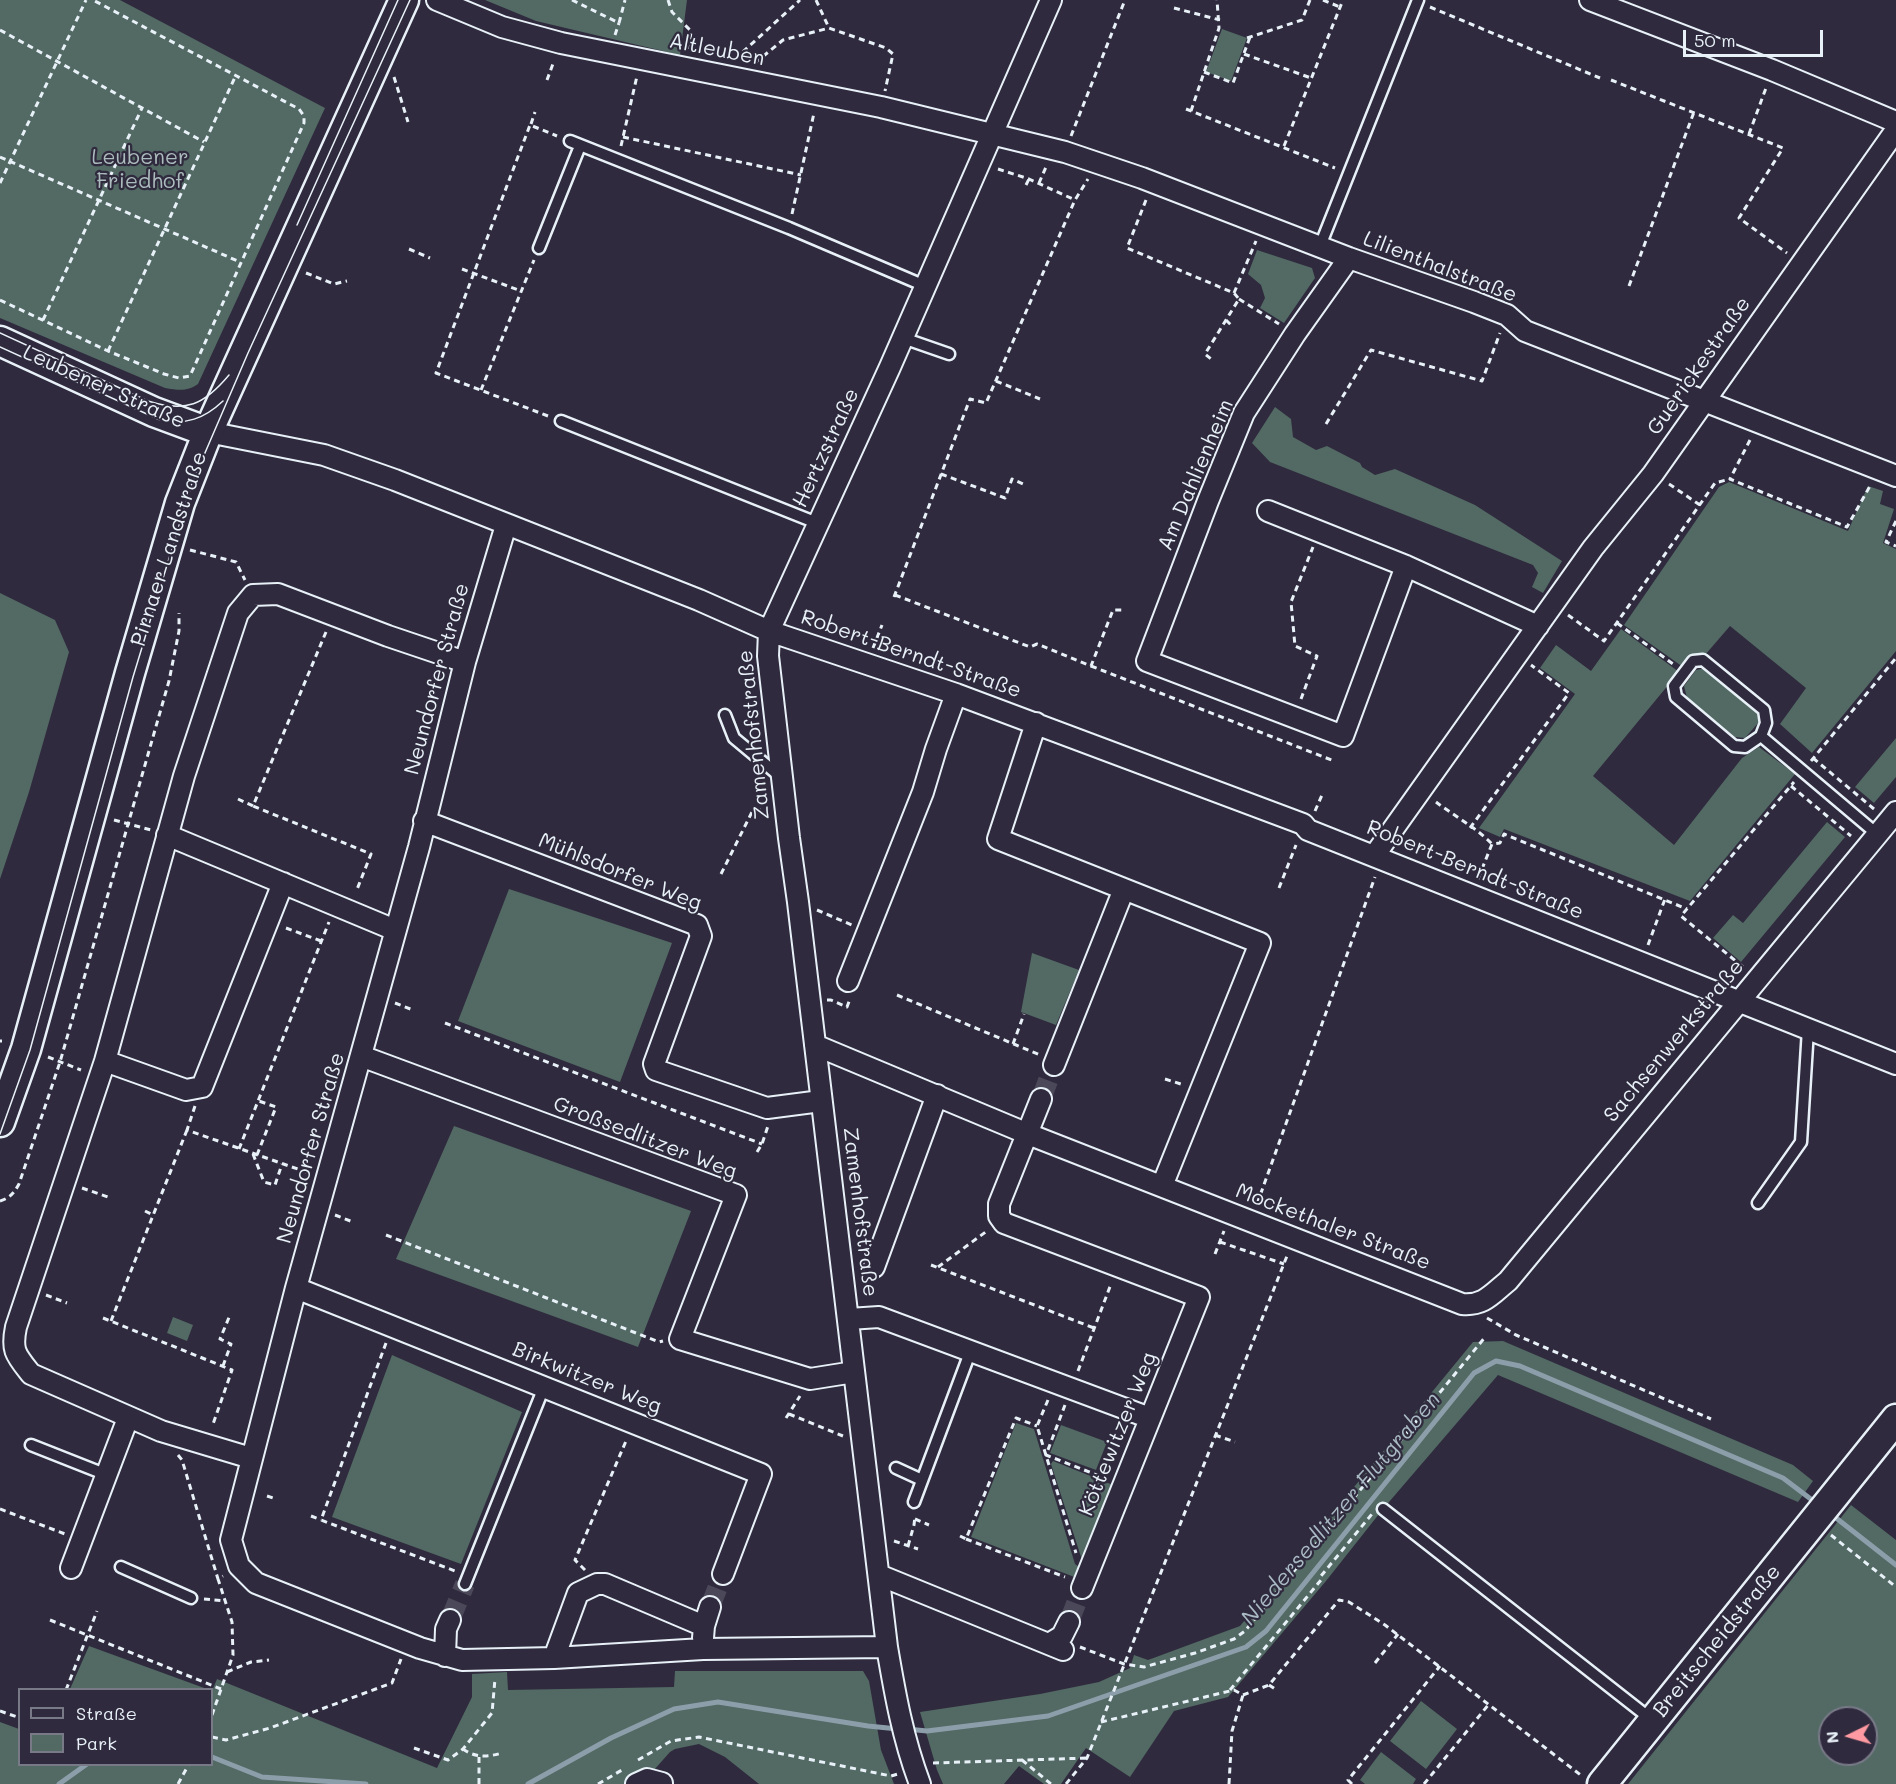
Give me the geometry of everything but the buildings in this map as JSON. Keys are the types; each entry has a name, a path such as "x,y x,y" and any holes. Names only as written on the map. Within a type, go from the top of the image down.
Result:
{"street":[{"name":"Pirnaer Landstraße","path":"0,1122 11,1074 26,1049 133,662 191,474 404,0"},
{"name":"Altleuben","path":"437,0 502,27 561,43 881,107 992,134"},
{"name":"Hertzstraße","path":"769,631 903,338 1051,0"},
{"path":"1590,0 1772,70 1896,122"},
{"name":"Guerickestraße","path":"1378,857 1420,791 1553,604 1593,548 1653,474 1896,130"},
{"name":"Lilienthalstraße","path":"992,134 1065,152 1097,163 1507,315 1525,331 1887,473"},
{"name":"Am Dahlienheim","path":"1295,718 1147,661 1244,413 1295,334 1349,258"},
{"name":"Leubener Straße","path":"0,341 154,412 208,432"},
{"name":"Zamenhofstraße","path":"208,432 324,455 395,480 699,600 769,631 768,656 785,807 849,1319 887,1647 899,1715 907,1749 917,1776"},
{"path":"1268,511 1406,566 1538,626"},
{"name":"Neundorfer Straße","path":"238,1566 231,1540 251,1458 395,930 465,662 506,525"},
{"path":"1295,718 1343,736 1406,566"},
{"path":"251,1458 160,1431 31,1374 19,1359 13,1344 16,1327 103,1069 184,776 238,613 253,595 278,594 388,636 465,662"},
{"name":"Robert-Berndt-Straße","path":"769,631 1036,723 1303,825 1308,830 1896,1064"},
{"path":"848,981 923,792 956,694"},
{"name":"Robert-Berndt-Straße","path":"1036,723 998,839 1260,943 1162,1186"},
{"name":"Mühlsdorfer Weg","path":"424,821 698,925 701,936 654,1064 656,1070 767,1108 821,1101"},
{"name":"Sachsenwerkstraße","path":"1462,1304 1475,1305 1487,1299 1508,1281 1756,978 1882,829"},
{"path":"167,835 395,930"},
{"path":"103,1069 186,1090 202,1087 283,883"},
{"path":"1055,1063 1124,889"},
{"name":"Mockethaler Straße","path":"815,1045 1028,1134 1462,1304"},
{"name":"Großsedlitzer Weg","path":"361,1056 736,1195 680,1339"},
{"name":"Zamenhofstraße","path":"874,1267 937,1095"},
{"path":"1041,1099 999,1204 999,1216 1004,1223 1118,1266"},
{"name":"Köttewitzer Weg","path":"1085,1581 1199,1297 1118,1266"},
{"name":"Birkwitzer Weg","path":"296,1288 761,1474 723,1574"},
{"name":"Zamenhofstraße","path":"849,1319 879,1317 1150,1418"},
{"path":"680,1339 810,1380 854,1372"},
{"path":"71,1568 128,1418"},
{"name":"Breitscheidstraße","path":"1592,1780 1652,1720 1896,1419"},
{"path":"238,1566 256,1583 407,1643 462,1660 554,1658 703,1649 887,1647"},
{"path":"879,1575 1060,1639"},
{"path":"554,1658 578,1593 597,1584 605,1584 704,1626"},
{"path":"703,1649 704,1626 710,1607"},
{"path":"445,1656 446,1629 450,1620"},
{"path":"631,1776 662,1783"}],"lane":[{"path":"1320,246 1418,1"},
{"path":"539,248 575,144 789,228 925,286"},
{"path":"903,338 949,354"},
{"path":"561,421 817,523"},
{"path":"1703,660 1764,710 1766,723 1761,736 1745,747 1734,746 1676,697 1674,686 1693,661 1703,660"},
{"path":"725,715 734,738 782,778"},
{"path":"1761,736 1803,771 1882,829"},
{"path":"1758,1203 1801,1142 1808,1029"},
{"path":"914,1502 971,1350"},
{"path":"466,1580 544,1387"},
{"path":"31,1445 107,1475"},
{"path":"896,1468 922,1480"},
{"path":"1383,1509 1652,1720"},
{"path":"121,1567 191,1598"}],"path":[{"path":"0,183 86,0"},
{"path":"0,300 108,351 164,374 179,378 190,376 303,123 304,116 299,109 93,0"},
{"path":"572,0 619,23"},
{"path":"614,40 625,0"},
{"path":"668,0 672,12 691,31 688,57"},
{"path":"729,65 800,0"},
{"path":"816,0 829,28"},
{"path":"1065,152 1125,0"},
{"path":"1191,111 1220,28 1216,0"},
{"path":"1204,72 1233,83 1248,38 1302,20 1310,0"},
{"path":"1323,0 1340,7"},
{"path":"1284,146 1343,0"},
{"path":"1418,1 1600,78"},
{"path":"1174,8 1220,20"},
{"path":"750,69 757,59 783,40 829,28 886,48 893,54 881,107"},
{"path":"0,30 204,142"},
{"path":"1244,54 1311,78"},
{"path":"618,160 641,60"},
{"path":"1749,134 1772,70"},
{"path":"108,351 236,75"},
{"path":"394,77 408,122"},
{"path":"1611,80 1783,148 1739,218 1780,247 1799,265"},
{"path":"43,320 142,108"},
{"path":"1186,109 1284,146 1348,174"},
{"path":"535,112 436,373 561,421"},
{"path":"789,228 814,112"},
{"path":"1629,286 1694,112"},
{"path":"530,125 575,144"},
{"path":"623,137 801,175"},
{"path":"0,157 241,262"},
{"path":"1097,163 1076,200 986,403 970,399 895,596 1030,647 1037,644 1334,761"},
{"path":"997,169 1029,179 1076,200"},
{"path":"1026,185 1029,179"},
{"path":"1147,196 1127,248 1234,293 1239,299 1295,334"},
{"path":"1234,293 1257,239"},
{"path":"480,391 539,248"},
{"path":"409,249 430,258"},
{"path":"462,269 521,291"},
{"path":"303,272 334,284 347,281"},
{"path":"1211,359 1205,354 1239,299"},
{"path":"1326,424 1371,350 1482,381 1507,315"},
{"path":"1226,320 1233,326"},
{"path":"996,381 1040,399"},
{"path":"1730,479 1758,422"},
{"path":"1553,604 1604,641 1715,483 1730,479 1847,527 1887,473"},
{"path":"941,474 1005,498 1012,479 1023,484"},
{"path":"1653,474 1700,505"},
{"path":"1896,521 1886,542 1896,546"},
{"path":"1295,718 1317,656 1295,646 1291,602 1319,531"},
{"path":"168,544 236,562 253,595"},
{"path":"1091,666 1113,610 1122,610"},
{"path":"0,1201 15,1192 19,1184 60,1062 169,681 179,631 179,614"},
{"path":"254,806 334,614"},
{"path":"1617,623 1684,672"},
{"path":"867,664 882,625"},
{"path":"1470,828 1569,693 1517,655"},
{"path":"1756,978 1681,916 1896,658"},
{"path":"1813,758 1882,829"},
{"path":"1791,786 1882,829"},
{"path":"1420,791 1470,828 1484,835 1492,844"},
{"path":"238,799 371,854 321,941 239,1149"},
{"path":"721,874 753,810 785,807"},
{"path":"111,820 167,835"},
{"path":"1279,888 1303,825"},
{"path":"1492,844 1500,843 1504,834 1687,909"},
{"path":"1472,895 1492,844"},
{"path":"1251,1221 1378,857"},
{"path":"1642,962 1665,899"},
{"path":"798,902 867,931"},
{"path":"268,921 321,941"},
{"path":"897,995 1055,1063"},
{"path":"1013,1044 1024,1014"},
{"path":"445,1023 762,1144"},
{"path":"46,1056 60,1062 103,1069"},
{"path":"111,1321 202,1087"},
{"path":"258,1155 276,1107 259,1100"},
{"path":"757,1152 775,1107"},
{"path":"187,1130 327,1180"},
{"path":"253,1154 264,1182 275,1185 282,1164"},
{"path":"64,1181 108,1197"},
{"path":"145,1211 153,1215"},
{"path":"938,1267 986,1233 999,1212"},
{"path":"1215,1254 1231,1213"},
{"path":"386,1234 659,1341 680,1339"},
{"path":"1066,1784 1087,1758 1294,1238"},
{"path":"1220,1242 1284,1264"},
{"path":"931,1265 1094,1328"},
{"path":"1037,1426 1064,1385 1094,1328 1118,1266"},
{"path":"1462,1304 1516,1335 1711,1419"},
{"path":"223,1366 231,1344 220,1339 230,1315"},
{"path":"103,1318 232,1370 206,1445"},
{"path":"321,1520 392,1327"},
{"path":"1060,1639 1124,1664 1144,1667 1234,1639 1245,1631 1486,1336"},
{"path":"810,1380 788,1416 835,1433"},
{"path":"1046,1455 1064,1385"},
{"path":"966,1539 1016,1418 1037,1426"},
{"path":"597,1584 575,1560 634,1423"},
{"path":"1037,1426 1085,1581"},
{"path":"160,1431 182,1460 232,1622 234,1655 213,1712"},
{"path":"1215,1435 1235,1442"},
{"path":"1046,1455 1123,1485"},
{"path":"267,1496 273,1498"},
{"path":"1229,1692 1378,1507 1383,1509"},
{"path":"0,1509 82,1541"},
{"path":"1822,1512 1896,1587"},
{"path":"311,1516 466,1580"},
{"path":"915,1519 929,1525"},
{"path":"914,1525 909,1547 918,1549"},
{"path":"960,1536 1085,1581"},
{"path":"218,1579 238,1566"},
{"path":"191,1598 225,1601"},
{"path":"1243,1695 1269,1684 1339,1600 1349,1602 1398,1634 1592,1780"},
{"path":"66,1688 97,1611"},
{"path":"50,1620 221,1689"},
{"path":"1375,1664 1398,1634"},
{"path":"213,1737 226,1740 270,1728 392,1683 407,1643"},
{"path":"414,1748 448,1760 464,1749 492,1713 498,1659"},
{"path":"227,1672 251,1662 269,1660"},
{"path":"1352,1784 1348,1780 1440,1666"},
{"path":"1269,1684 1275,1689"},
{"path":"1101,1722 1234,1690 1243,1695"},
{"path":"1229,1784 1232,1731 1243,1695"},
{"path":"1424,1784 1489,1704"},
{"path":"0,1711 18,1717"},
{"path":"634,1763 671,1741 699,1737 891,1776 917,1776 930,1763 1087,1758"},
{"path":"464,1749 470,1754 479,1756 502,1753"},
{"path":"478,1784 479,1756"},
{"path":"1022,1760 1051,1784"},
{"path":"178,1784 188,1766"},
{"path":"598,1784 631,1776"}],"green space":[{"name":"Leubener Friedhof","path":"0,0 120,0 325,108 198,384 194,387 182,390 165,388 0,318"},
{"path":"485,0 687,0 680,55 536,21"},
{"path":"1222,29 1247,38 1231,81 1206,72"},
{"path":"1257,250 1312,268 1315,278 1284,323 1260,308 1265,298 1261,285 1248,274"},
{"path":"1275,407 1291,419 1293,437 1316,450 1327,446 1360,463 1362,467 1375,475 1395,469 1475,505 1562,561 1543,593 1532,587 1538,573 1533,565 1270,462 1252,443"},
{"path":"1729,482 1848,531 1868,486 1883,491 1880,504 1894,509 1883,543 1896,549 1896,651 1812,753 1780,724 1806,688 1730,626 1705,655 1690,657 1683,667 1624,625 1719,487"},
{"path":"0,593 55,620 69,652 29,792 0,879"},
{"path":"1621,629 1679,672 1593,776 1674,845 1742,758 1759,747 1795,774 1690,901 1504,829 1500,837 1479,828 1575,694 1540,668 1556,645 1591,671"},
{"path":"1706,668 1757,712 1759,722 1745,738 1735,737 1687,698 1684,686 1696,670"},
{"path":"1896,738 1896,777 1874,803 1855,787"},
{"path":"1827,822 1845,837 1741,962 1713,938 1733,915 1743,923"},
{"path":"509,889 672,943 620,1082 458,1021"},
{"path":"1032,953 1079,970 1056,1025 1021,1012"},
{"path":"454,1126 691,1211 638,1347 396,1259"},
{"path":"173,1317 193,1325 187,1341 167,1333"},
{"path":"1503,1341 1793,1465 1813,1481 1798,1502 1498,1375 1383,1509 1326,1581 1228,1697 1174,1711 1130,1777 1086,1748 1061,1784 1044,1784 1019,1766 1004,1784 943,1784 920,1712 1040,1694 1099,1682 1130,1668 1134,1655 1148,1660 1240,1626 1473,1342"},
{"path":"392,1355 522,1412 461,1564 332,1517"},
{"path":"1016,1423 1034,1429 1075,1564 1085,1571 1082,1580 971,1537"},
{"path":"1061,1425 1107,1442 1096,1470 1050,1453"},
{"path":"1053,1461 1118,1487 1087,1564 1082,1560 1051,1464"},
{"path":"1851,1505 1896,1540 1896,1784 1628,1784"},
{"path":"89,1646 204,1688 70,1688"},
{"path":"675,1671 863,1671 869,1681 881,1750 894,1784 759,1784 725,1757 699,1744 675,1749 654,1770 632,1784 0,1784 0,1722 18,1729 18,1766 213,1766 213,1689 217,1679 437,1768 472,1697 472,1674 507,1672 508,1690 674,1687"},
{"path":"1421,1701 1457,1729 1426,1769 1390,1741"},
{"path":"1381,1752 1416,1779 1413,1784 1365,1784 1360,1780"}],"waterway":[{"name":"Niedersedlitzer Flutgraben","path":"907,1729 927,1731 1048,1716 1246,1647 1266,1631 1474,1373 1496,1361 1520,1366 1783,1478 1816,1503"},
{"name":"Niedersedlitzer Flutgraben","path":"1831,1514 1896,1565"},
{"name":"Niedersedlitzer Flutgraben","path":"528,1784 611,1738 674,1709 718,1702 898,1729"},
{"name":"Niedersedlitzer Flutgraben","path":"213,1757 262,1777 366,1784"},
{"name":"Niedersedlitzer Flutgraben","path":"59,1784 84,1766"}],"tunnel":[{"path":"1041,1099 1054,1065"},
{"path":"710,1607 723,1574"},
{"path":"450,1620 465,1584"},
{"path":"1069,1622 1082,1588"}],"tram line":[{"path":"297,225 398,0"},
{"path":"0,1134 30,1050 133,677 192,483 248,353 410,0"},
{"path":"0,333 161,405 193,404 211,393 229,375"},
{"path":"0,347 160,420 178,422 194,419 209,412 223,401"}]}
